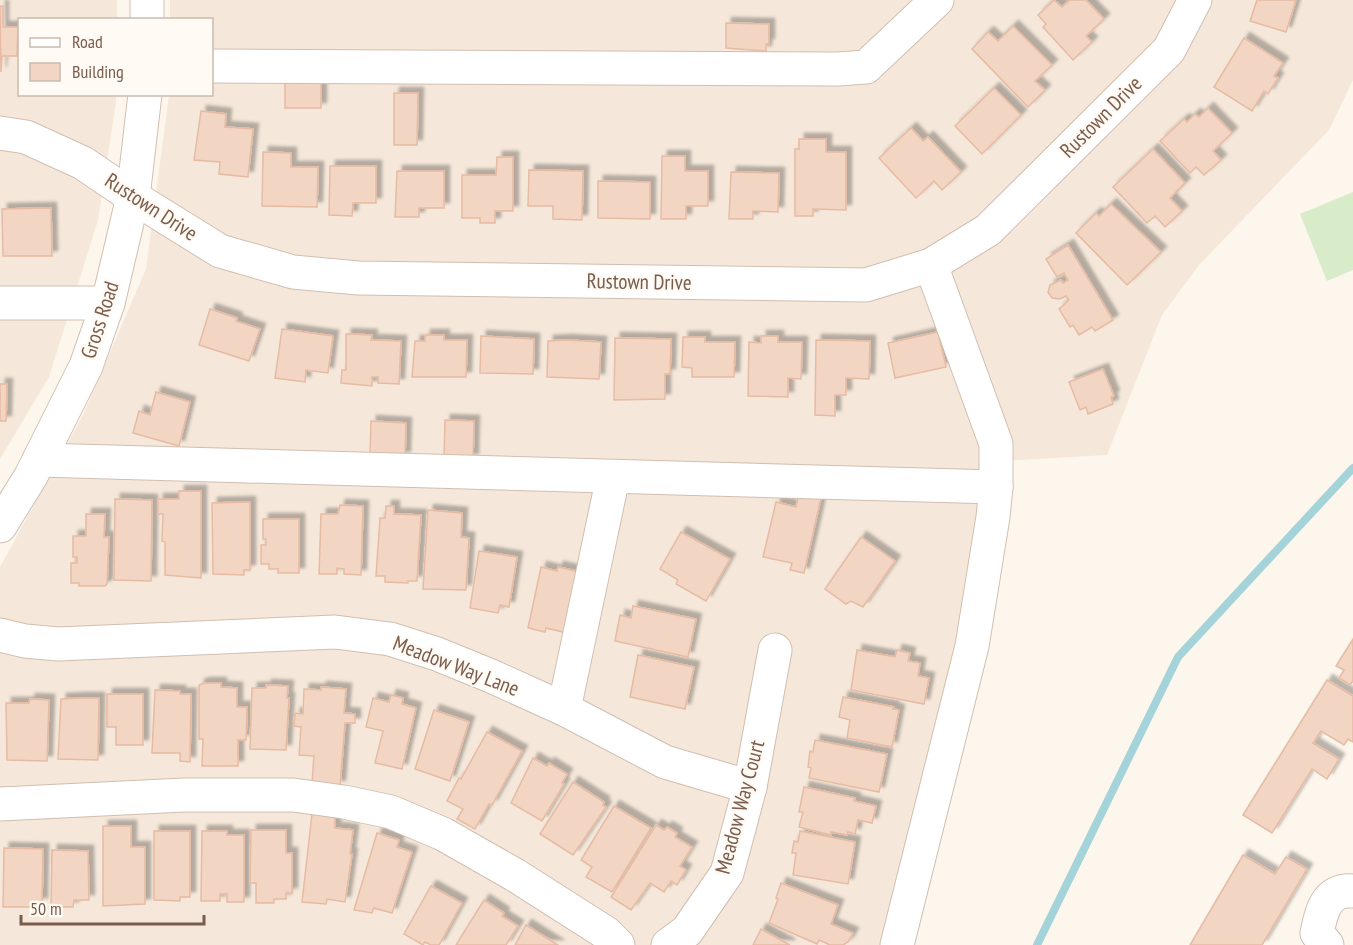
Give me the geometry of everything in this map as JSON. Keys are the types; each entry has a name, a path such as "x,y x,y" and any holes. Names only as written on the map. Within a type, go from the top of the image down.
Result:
{"street":[{"path":"147,0 147,18"},
{"path":"213,66 838,69 866,67 937,0"},
{"name":"Rustown Drive","path":"0,133 26,137 84,163 133,197 220,251 293,272 358,278 866,285 931,265 988,230 1169,50 1195,0"},
{"name":"Gross Road","path":"0,526 24,471 86,366 108,303 133,197 145,96"},
{"path":"897,945 972,646 996,487 996,444 931,265"},
{"path":"0,303 108,303"},
{"path":"24,471 614,477 996,487"},
{"path":"564,709 614,477"},
{"name":"Meadow Way Lane","path":"0,635 25,642 58,644 335,632 390,639 437,654 491,676 564,709 665,762 750,787"},
{"name":"Meadow Way Court","path":"668,945 687,931 727,873 750,787 775,650"},
{"path":"0,804 184,795 293,795 344,802 391,812 443,834 515,875 606,933 618,945"},
{"path":"1327,945 1317,933 1321,912 1329,898 1344,890 1353,891"}],"shaded area":[{"path":"0,0 117,0 117,18 18,18 18,96 116,96 116,102 98,220 49,377 0,459"},
{"path":"170,0 1353,0 1353,80 1329,130 1199,265 1162,315 1107,455 983,462 982,508 935,755 882,945 0,945 0,567 83,415 146,269 169,96 213,96 213,18 170,18"}],"green space":[{"path":"1353,192 1353,270 1327,281 1300,214"}],"building":[{"path":"1054,0 1062,7 1070,0 1086,0 1104,19 1086,36 1092,42 1073,60 1043,27 1046,24 1038,15"},
{"path":"1257,0 1296,0 1286,32 1250,21"},
{"path":"0,6 3,6 3,27 18,27 17,56 2,56 1,72"},
{"path":"726,23 769,24 769,44 766,44 766,51 726,48"},
{"path":"1013,26 1052,65 1035,81 1045,90 1028,107 972,49 988,32 998,41"},
{"path":"1244,38 1283,63 1274,76 1278,78 1268,94 1264,91 1252,111 1214,87"},
{"path":"285,78 321,78 321,108 285,108"},
{"path":"994,88 1021,115 982,154 955,126"},
{"path":"394,93 418,93 417,145 394,145"},
{"path":"1208,108 1232,133 1213,151 1221,160 1204,175 1196,167 1190,173 1160,141 1184,119 1187,122 1195,114 1199,117"},
{"path":"201,111 226,114 225,127 253,129 248,177 219,174 220,162 194,160"},
{"path":"911,128 923,141 928,137 961,172 942,190 934,181 916,198 879,158"},
{"path":"799,139 826,139 826,152 846,152 846,210 813,209 813,216 795,216 795,149 799,149"},
{"path":"1153,149 1185,183 1170,198 1182,211 1165,227 1155,216 1147,223 1113,187"},
{"path":"263,152 291,153 291,167 318,167 317,207 262,206"},
{"path":"662,156 685,156 685,171 708,171 708,206 686,206 686,219 661,219"},
{"path":"497,157 513,157 513,211 495,211 495,223 480,223 480,218 462,218 462,175 496,175"},
{"path":"330,166 376,166 376,203 353,203 352,216 329,215"},
{"path":"529,170 583,171 582,220 553,219 553,206 528,206"},
{"path":"397,171 444,171 444,208 419,208 419,217 395,217"},
{"path":"731,172 779,173 778,212 753,211 753,219 729,219"},
{"path":"598,181 650,182 650,219 598,218"},
{"path":"1111,204 1161,252 1127,285 1076,233 1096,213 1099,216"},
{"path":"51,208 52,256 3,256 2,209"},
{"path":"1068,245 1113,320 1095,331 1092,327 1079,335 1073,325 1070,327 1059,309 1069,300 1066,296 1060,299 1052,298 1048,292 1050,285 1061,280 1063,283 1068,280 1064,273 1057,277 1046,259"},
{"path":"210,309 260,329 249,361 199,345"},
{"path":"282,329 333,336 328,373 306,370 305,382 275,378"},
{"path":"938,332 946,367 895,378 888,343"},
{"path":"346,334 372,335 371,340 401,341 399,384 378,383 378,377 372,377 372,386 341,383 342,370 346,370"},
{"path":"425,335 444,335 444,340 467,340 466,377 412,377 415,341 425,341"},
{"path":"481,336 534,339 533,374 480,373"},
{"path":"761,336 778,336 778,342 802,342 801,379 788,378 788,397 748,396 749,342 761,343"},
{"path":"683,337 705,337 705,342 735,342 734,377 692,377 692,368 682,367"},
{"path":"615,338 671,339 670,374 665,374 665,399 614,400"},
{"path":"816,340 870,341 869,379 846,378 846,395 835,395 835,416 815,415"},
{"path":"548,341 601,342 599,379 547,377"},
{"path":"1103,369 1114,396 1111,397 1113,404 1088,414 1086,407 1080,410 1069,382"},
{"path":"0,384 7,384 6,421 0,421"},
{"path":"156,392 190,402 179,446 133,433 139,411 150,415"},
{"path":"445,420 474,421 473,459 444,459"},
{"path":"371,421 406,423 405,457 370,456"},
{"path":"179,491 201,491 201,578 165,575 165,542 162,541 163,514 158,514 158,499 179,499"},
{"path":"799,493 821,498 804,573 790,570 792,563 763,557 776,502 796,507"},
{"path":"115,499 152,500 151,581 114,580"},
{"path":"250,502 250,570 244,570 244,575 213,574 212,503"},
{"path":"340,505 363,506 361,575 344,574 344,569 337,568 337,574 319,574 321,514 338,514"},
{"path":"386,506 394,506 394,514 421,515 417,581 385,582 385,576 376,576 380,518 385,518"},
{"path":"428,510 462,513 461,537 469,538 466,590 423,589"},
{"path":"86,514 105,514 104,537 109,537 107,584 105,586 79,586 79,583 71,583 71,563 77,563 77,557 73,557 73,536 86,536"},
{"path":"263,519 299,519 299,573 278,573 278,569 269,569 269,564 261,564 261,545 266,545 266,539 263,539"},
{"path":"681,532 730,559 706,601 676,584 678,580 660,569"},
{"path":"861,537 895,561 863,607 851,601 846,604 825,589"},
{"path":"479,551 517,557 509,607 500,605 498,613 470,608"},
{"path":"541,567 557,571 558,567 585,573 571,634 546,628 545,632 528,628"},
{"path":"633,606 696,619 688,657 615,641 620,615 631,618"},
{"path":"1353,639 1353,681 1350,685 1339,678 1344,670 1336,666"},
{"path":"857,650 895,657 897,650 910,653 908,661 920,663 918,676 929,678 924,704 851,690"},
{"path":"638,655 694,667 685,709 630,697"},
{"path":"1327,680 1353,696 1353,742 1348,739 1344,745 1321,731 1313,743 1339,759 1327,779 1312,769 1272,833 1243,815"},
{"path":"221,683 221,687 237,688 237,707 247,707 246,740 238,740 238,766 202,766 203,739 199,739 199,685"},
{"path":"266,685 288,686 286,750 250,749 252,688 266,688"},
{"path":"321,687 346,689 344,713 355,714 355,723 345,723 340,786 312,783 314,756 299,755 301,727 294,726 295,713 303,714 304,689 321,690"},
{"path":"155,690 191,694 190,762 180,761 180,753 152,753"},
{"path":"107,694 143,694 143,745 116,745 116,727 107,727"},
{"path":"391,695 403,698 402,704 416,708 402,769 375,763 383,731 366,727 373,698 389,702"},
{"path":"843,697 899,710 892,747 847,738 850,720 839,717"},
{"path":"99,698 98,760 58,759 61,699"},
{"path":"30,699 49,700 47,761 7,760 6,703 29,703"},
{"path":"434,710 469,722 450,781 415,769"},
{"path":"487,732 522,751 492,805 489,804 475,829 457,819 463,809 447,801"},
{"path":"815,740 887,754 879,792 809,778 810,751 813,752"},
{"path":"533,758 547,766 549,763 567,774 562,783 564,784 542,821 511,803"},
{"path":"573,782 604,802 603,805 606,807 573,855 540,834"},
{"path":"804,787 855,798 854,801 876,806 872,823 858,820 855,834 848,832 847,835 831,832 831,835 799,827 803,812 799,812"},
{"path":"614,806 651,828 612,892 586,877 592,867 581,860"},
{"path":"312,814 335,817 335,828 353,830 345,902 327,899 326,904 302,902"},
{"path":"656,825 664,830 667,827 677,833 675,837 692,847 680,866 686,870 677,885 671,881 664,892 650,883 631,910 611,897"},
{"path":"103,826 131,826 131,847 145,847 145,904 103,906"},
{"path":"251,830 286,830 286,853 292,853 292,893 286,893 286,899 274,899 274,903 256,903 256,883 250,883"},
{"path":"154,831 190,831 190,897 180,897 180,901 154,900"},
{"path":"202,831 227,831 227,835 244,835 244,902 227,902 227,894 220,894 220,901 201,901"},
{"path":"800,831 855,842 848,884 793,875 796,853 792,853 794,841 798,842"},
{"path":"377,833 399,840 397,847 412,852 392,913 374,908 372,913 354,910"},
{"path":"4,848 43,849 42,903 32,903 32,907 3,907"},
{"path":"52,850 88,851 89,900 74,900 73,907 51,907"},
{"path":"1243,855 1275,874 1286,857 1307,869 1262,945 1190,945"},
{"path":"781,883 838,905 831,924 853,933 848,942 843,945 830,945 819,940 817,944 769,923"},
{"path":"431,886 462,903 439,945 425,942 423,945 404,934"},
{"path":"484,900 504,913 502,916 518,926 506,945 456,945"},
{"path":"526,925 558,945 515,945"},
{"path":"761,929 790,945 753,945"}],"waterway":[{"path":"1037,945 1178,657 1353,468"}]}
